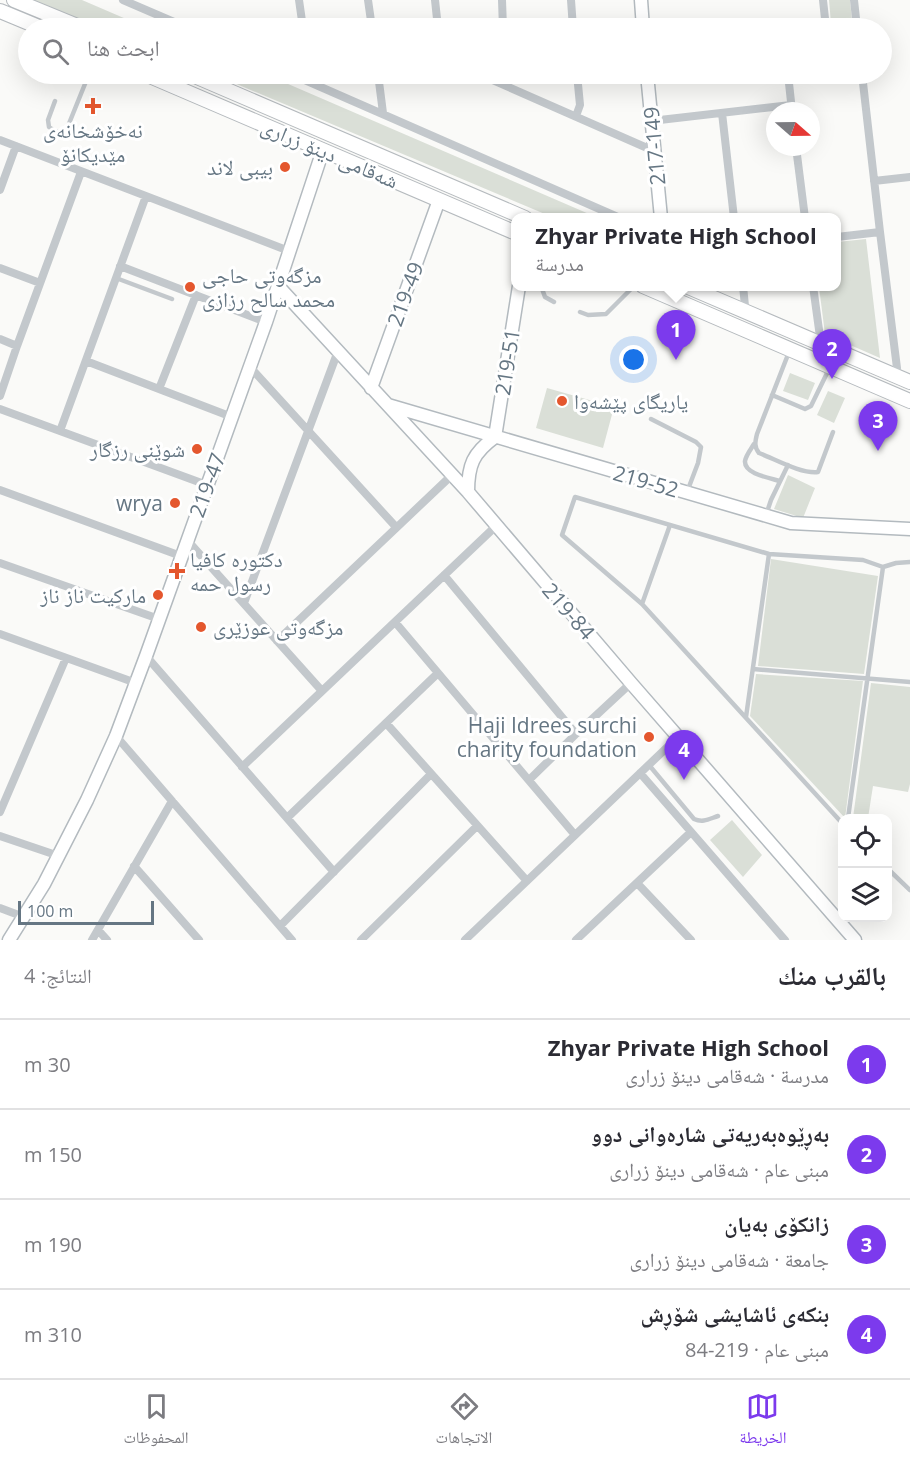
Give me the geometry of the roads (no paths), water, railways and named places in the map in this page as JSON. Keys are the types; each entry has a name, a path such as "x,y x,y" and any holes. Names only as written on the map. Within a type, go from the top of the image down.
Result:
{"main road":[{"path":"14,0 58,18"},
{"path":"0,11 18,18"},
{"name":"شەقامی دینۆ زراری","path":"168,84 511,231"},
{"name":"شەقامی دینۆ زراری","path":"213,84 513,213"},
{"path":"655,291 910,401"},
{"path":"698,291 910,382"}],"street":[{"path":"123,0 165,18"},
{"path":"299,0 302,18"},
{"path":"368,0 371,18"},
{"path":"435,0 437,18"},
{"path":"501,0 502,18"},
{"path":"571,0 572,18"},
{"path":"641,0 642,18"},
{"path":"823,0 825,18"},
{"path":"854,0 854,18"},
{"path":"323,84 609,213"},
{"path":"379,84 383,113"},
{"path":"502,84 654,151"},
{"path":"576,116 580,105 578,84"},
{"name":"217-149","path":"648,84 660,213"},
{"path":"789,84 791,102"},
{"path":"863,84 897,368 895,376"},
{"path":"651,121 766,110"},
{"path":"722,113 734,213"},
{"path":"0,140 289,251"},
{"path":"0,190 16,146"},
{"name":"219-47","path":"9,940 59,856 116,735 266,322 323,150"},
{"path":"797,156 804,213"},
{"path":"0,396 81,171"},
{"path":"874,181 910,177"},
{"path":"60,431 146,196"},
{"name":"219-49","path":"371,388 439,200"},
{"path":"841,237 879,232"},
{"path":"120,266 266,322"},
{"path":"0,268 40,283"},
{"name":"219-84","path":"278,286 468,492 855,940"},
{"name":"219-51","path":"495,437 518,291"},
{"path":"743,291 744,311"},
{"path":"814,291 820,337 818,342"},
{"path":"159,389 196,295"},
{"path":"0,339 17,346"},
{"path":"244,603 338,351"},
{"path":"86,361 232,417"},
{"path":"250,367 396,527"},
{"name":"219-52","path":"387,404 791,523 910,529"},
{"path":"0,409 207,485"},
{"path":"468,492 470,465 484,445 495,437"},
{"path":"277,641 452,475"},
{"path":"0,490 182,556"},
{"path":"242,767 496,526"},
{"path":"187,540 322,691"},
{"path":"0,563 159,619"},
{"path":"444,575 576,734"},
{"path":"395,622 575,835"},
{"path":"0,634 136,683"},
{"path":"146,656 334,872"},
{"path":"0,812 66,658"},
{"path":"286,818 438,674"},
{"path":"529,780 631,683"},
{"path":"386,723 527,881"},
{"path":"116,735 292,940"},
{"path":"465,940 678,737"},
{"path":"640,773 784,940"},
{"path":"280,926 431,774"},
{"path":"92,940 172,801"},
{"path":"361,940 477,826"},
{"path":"576,940 691,832"},
{"path":"0,836 59,856"},
{"path":"134,866 199,940"},
{"path":"637,883 691,940"},
{"path":"0,908 24,916"},
{"path":"98,930 107,940"}],"lane":[{"path":"55,101 48,120 49,127 63,132 68,126 85,84"},
{"path":"116,278 172,299"},
{"path":"543,291 545,297 554,302"},
{"path":"580,312 588,315 606,314 629,291"},
{"path":"780,481 752,472 745,464 790,349"},
{"path":"772,395 805,408 811,406 830,366"},
{"path":"651,419 696,442 701,447 698,463 686,492"},
{"path":"755,442 759,453 788,465 818,472 834,432"},
{"path":"766,516 788,465"},
{"path":"838,818 642,604 562,535 575,497 769,554 863,560 883,567 910,562"},
{"path":"642,604 670,525"},
{"path":"746,717 769,554"},
{"path":"849,814 883,567"},
{"path":"753,669 910,682"},
{"path":"649,765 694,819 699,822 718,816"},
{"path":"892,873 910,890"}],"place":[{"name":"نەخۆشخانەی مێدیکانۆ","path":"93,106"},
{"name":"بيبى لاند","path":"285,167"},
{"name":"مزگەوتی حاجی محمد سالح رزازی","path":"190,287"},
{"name":"Zhyar Private High School","path":"676,360"},
{"name":"بەڕێوەبەریەتی شارەوانی دوو","path":"832,379"},
{"name":"یاریگای پێشەوا","path":"562,401"},
{"name":"شوێنی رزگار","path":"197,449"},
{"name":"زانکۆی بەیان","path":"878,451"},
{"name":"wrya","path":"175,503"},
{"name":"دکتورە کافیا رسول حمە","path":"177,571"},
{"name":"ماركيت ناز ناز","path":"158,595"},
{"name":"مزگەوتی عوزێری","path":"201,627"},
{"name":"Haji Idrees surchi charity foundation","path":"649,737"},
{"name":"بنکەی ئاشایشی شۆڕش","path":"684,780"}]}
